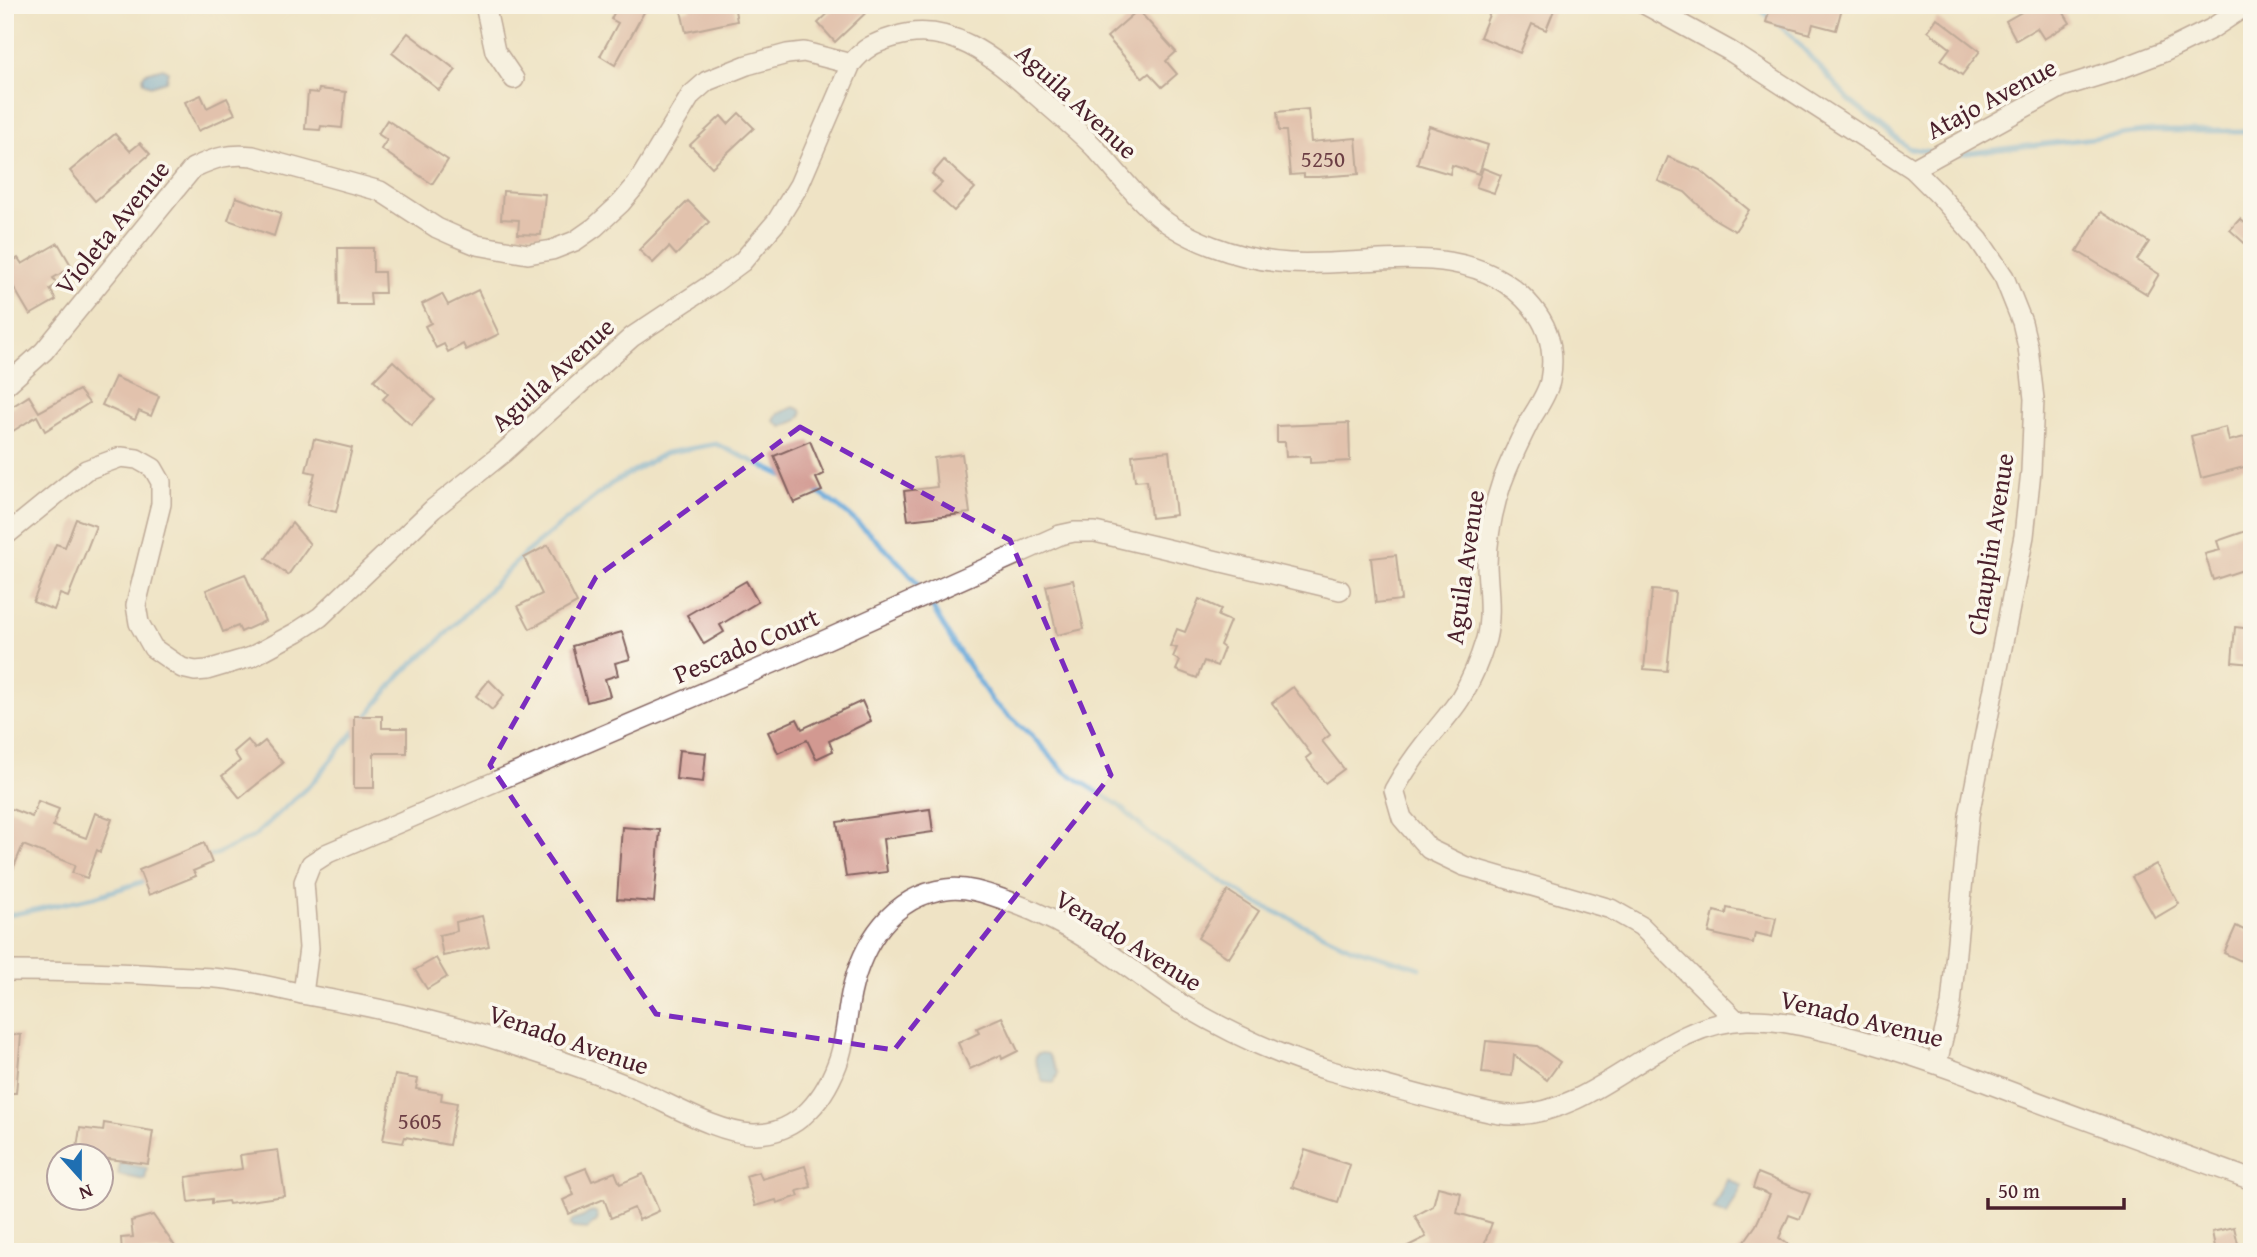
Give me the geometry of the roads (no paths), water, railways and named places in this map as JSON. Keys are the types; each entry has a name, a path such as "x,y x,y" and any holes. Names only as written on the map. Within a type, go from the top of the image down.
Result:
{"street":[{"path":"485,5 495,51 514,79"},
{"name":"Chauplin Avenue","path":"1646,5 1730,51 1913,169 1979,240 2004,276 2022,322 2034,399 2031,471 2024,536 1969,815 1951,1005 1937,1063"},
{"name":"Atajo Avenue","path":"1913,169 2062,87 2164,52 2211,29 2247,5"},
{"name":"Aguila Avenue","path":"5,537 86,470 121,457 137,459 153,468 161,482 161,504 136,605 139,623 153,648 183,668 195,671 251,657 320,617 433,509 503,453 632,337 742,262 777,220 799,185 851,64 863,50 903,34 953,37 996,60 1093,146 1154,213 1185,236 1258,258 1289,263 1441,260 1464,264 1490,273 1513,287 1541,317 1550,338 1552,362 1549,385 1516,446 1493,514 1487,564 1490,608 1480,656 1460,700 1419,751 1394,790 1402,818 1429,849 1464,866 1611,909 1641,926 1736,1020"},
{"name":"Violeta Avenue","path":"5,386 44,351 193,168 212,159 225,155 253,156 380,191 437,228 455,236 477,245 528,254 552,250 575,241 621,203 637,184 691,94 707,81 747,65 787,54 804,52 851,64"},
{"name":"Pescado Court","path":"303,994 309,948 304,882 311,864 328,853 794,654 1060,535 1096,532 1340,590"},
{"name":"Venado Avenue","path":"5,971 88,971 233,980 368,1005 502,1041 632,1087 726,1129 760,1134 774,1132 793,1124 810,1112 823,1095 840,1058 852,989 872,939 881,925 905,903 920,895 944,889 977,890 1024,907 1062,925 1218,1026 1265,1048 1314,1066 1493,1113 1523,1114 1573,1101 1685,1036 1736,1020 1766,1020 1858,1039 1937,1063 2252,1180"}],"water":[{"path":"163,68 168,71 166,81 150,86 144,82 145,73"},
{"path":"794,407 801,410 802,414 798,420 782,427 774,421 777,414"},
{"path":"1048,1054 1058,1073 1054,1083 1043,1082 1035,1061 1036,1055"},
{"path":"120,1163 147,1168 145,1180 118,1175"},
{"path":"1727,1179 1742,1186 1727,1215 1713,1209"},
{"path":"592,1211 596,1212 597,1221 587,1229 573,1228 570,1225 572,1221"}],"waterway":[{"path":"1755,5 1792,36 1849,100 1908,148 1932,152"},
{"path":"1952,155 2151,131 2252,131"},
{"path":"203,860 253,837 313,782 402,673 436,644 524,554 611,484 665,453 716,444 788,478"},
{"path":"813,490 840,508 872,536 915,580 923,592"},
{"path":"928,600 993,702 1032,736 1064,771 1117,804 1151,835 1253,901 1352,948 1420,968"},
{"path":"5,916 94,897 148,880"}]}
